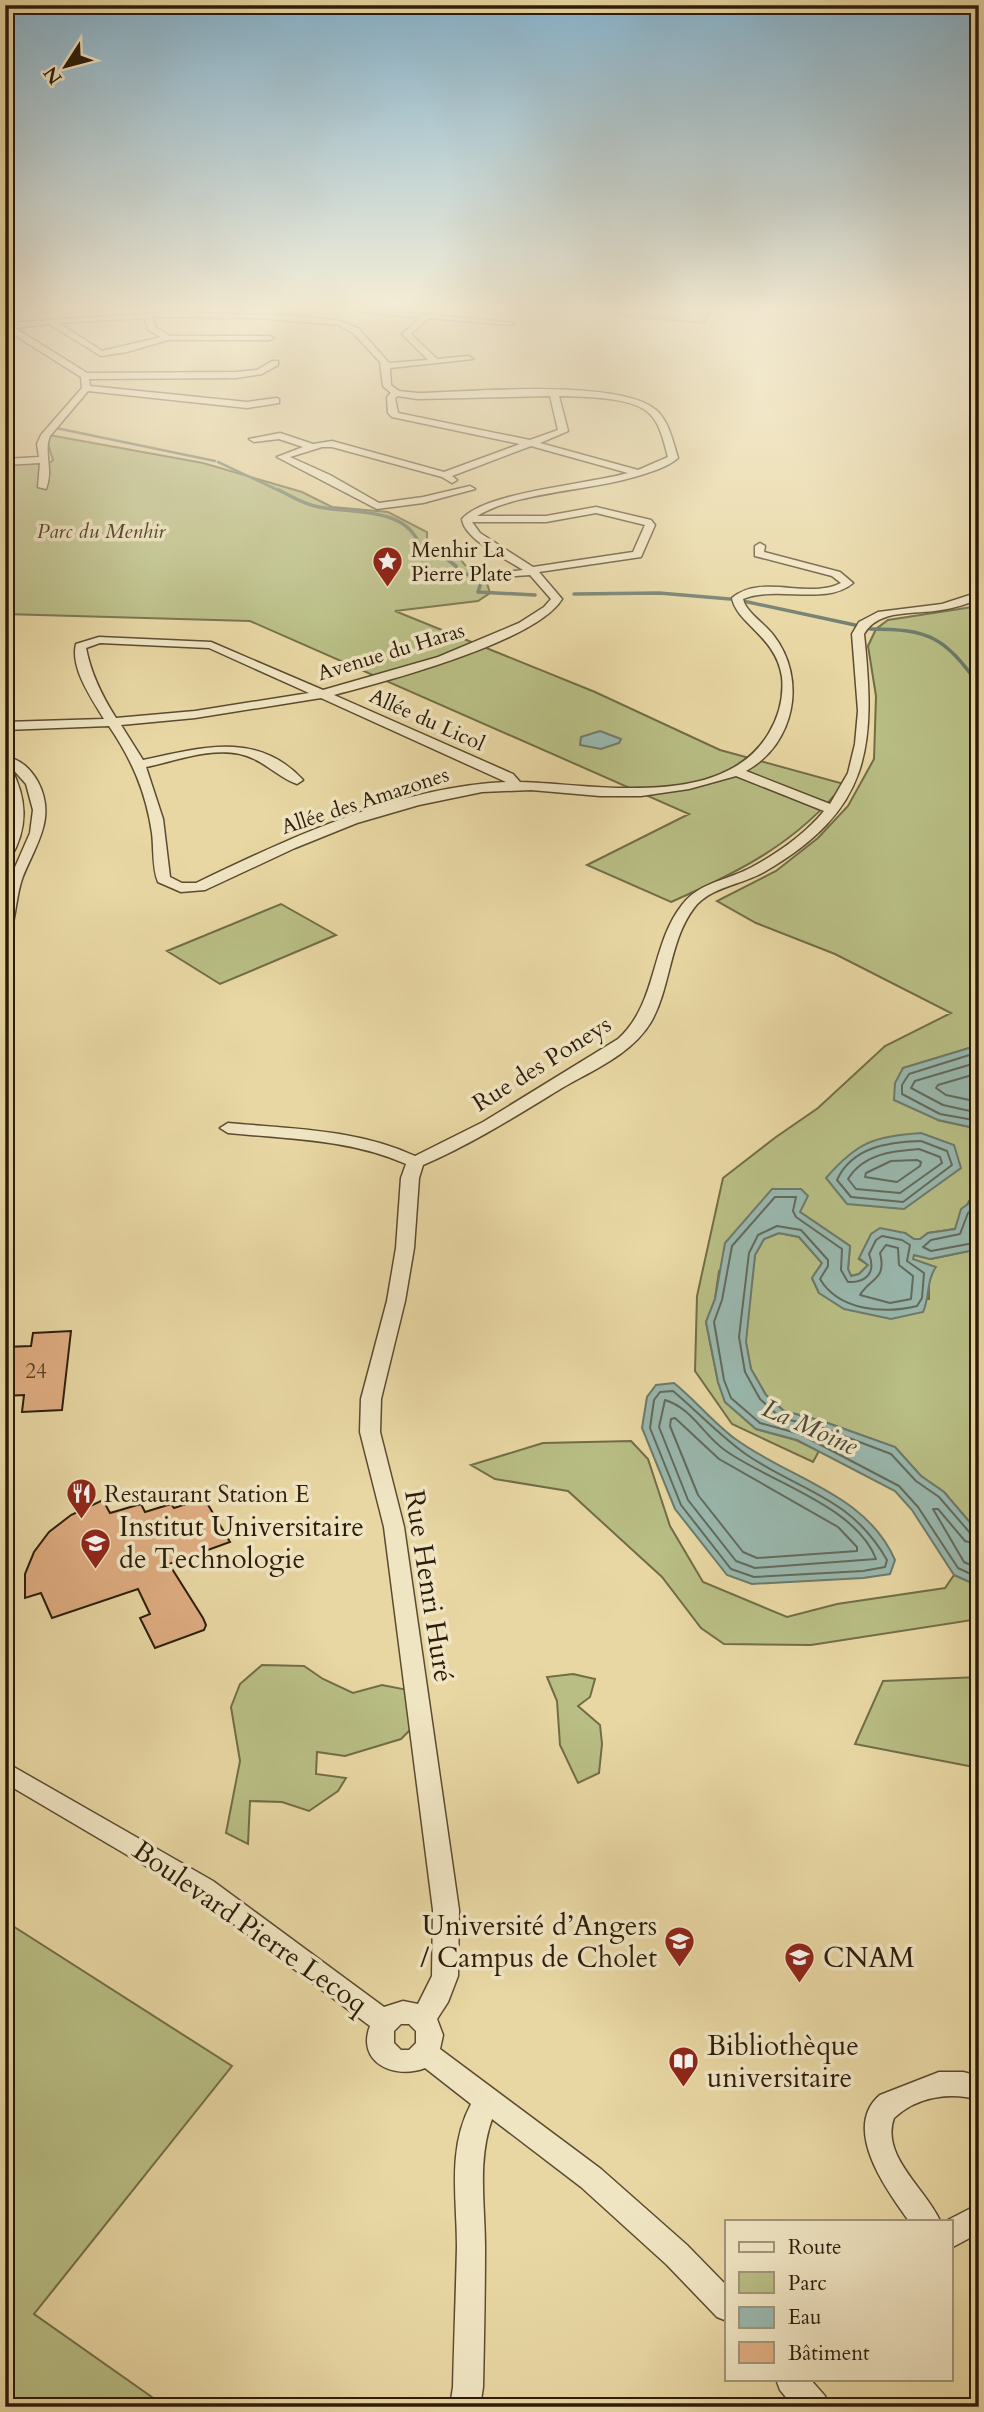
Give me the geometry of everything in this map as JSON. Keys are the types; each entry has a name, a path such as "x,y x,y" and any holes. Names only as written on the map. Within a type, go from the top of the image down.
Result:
{"street":[{"path":"43,487 46,460 42,444 60,419"},
{"path":"412,419 530,443 636,472"},
{"path":"445,475 562,431 559,419"},
{"path":"467,519 499,503 636,472 674,458 658,419"},
{"path":"254,439 280,436 313,447"},
{"path":"470,489 423,500 377,506 327,477 282,457 332,444 445,475 499,503"},
{"path":"5,462 46,460"},
{"path":"467,519 546,519 596,510 650,525 637,555 493,576"},
{"name":"Avenue du Haras","path":"5,726 192,714 319,694 425,666 466,651 531,620 555,604 557,599 532,571 476,535 468,527 467,519"},
{"path":"734,771 746,765 777,731 786,711 789,692 785,662 777,645 739,607 737,598 757,591 830,589 848,583 847,579 835,574 759,554 760,546"},
{"name":"Rue des Poneys","path":"415,1162 450,1149 613,1051 640,1026 653,1002 674,933 688,905 702,894 755,871 780,855 833,810 854,778 866,722 858,634 861,625 881,615 941,607 979,595"},
{"name":"Allée du Licol","path":"112,721 85,672 80,646 87,642 137,640 211,645 508,777 516,786"},
{"name":"Allée des Amazones","path":"112,721 140,764 159,828 163,878 173,886 187,890 200,887 300,842 399,807 456,792 516,786 627,793 656,791 687,786 734,771"},
{"path":"140,764 216,748 241,749 271,760 297,780"},
{"path":"5,760 21,766 26,772 39,797 41,817 13,887 5,927"},
{"path":"5,768 16,793 15,821 5,856"},
{"path":"734,771 833,810"},
{"path":"5,816 15,821 41,817"},
{"path":"228,1128 354,1142 396,1151 415,1162"},
{"name":"Rue Henri Huré","path":"415,1162 410,1178 407,1236 398,1288 371,1399 370,1432 394,1527 446,1910 444,1976 439,1994 423,2018"},
{"name":"Boulevard Pierre Lecoq","path":"5,1771 204,1888 385,2022"},
{"name":"Boulevard Pierre Lecoq","path":"423,2018 408,2013 391,2017 380,2029 380,2045 391,2057 409,2060 425,2053"},
{"path":"423,2018 432,2031 430,2046 425,2053 591,2178 677,2255 725,2304"},
{"path":"925,2220 905,2195 890,2169 878,2133 882,2112 892,2102 936,2084 966,2083 979,2088"},
{"path":"465,2407 468,2387 471,2257 469,2153 476,2117 488,2100"},
{"path":"792,2380 814,2407"}],"green space":[{"name":"Parc du Menhir","path":"49,435 203,463 302,492 332,507 388,512 427,532 427,545 455,552 465,565 485,577 490,593 478,601 395,611 595,692 720,750 844,784 826,805 787,839 743,867 671,902 587,865 689,814 250,621 5,614 5,551 11,533 5,532 5,463 51,462 53,460 48,444"},
{"path":"979,606 979,1045 903,1068 938,1120 979,1129 979,1196 969,1201 955,1229 928,1233 920,1239 914,1239 905,1233 859,1259 868,1265 859,1274 851,1276 848,1269 850,1246 800,1212 719,1271 715,1299 706,1322 718,1382 725,1402 756,1429 796,1440 819,1451 813,1462 732,1424 695,1371 697,1296 723,1178 818,1108 885,1046 951,1013 835,954 756,923 717,901 776,871 818,838 848,806 874,759 876,696 868,646 876,629 888,620"},
{"path":"281,904 336,935 220,984 167,951"},
{"path":"779,1233 799,1237 822,1263 812,1278 819,1293 929,1299 929,1280 932,1273 912,1258 914,1255 931,1259 979,1249 979,1533 944,1492 921,1476 895,1447 822,1421 784,1411 766,1395 751,1369 745,1338 755,1255 764,1239"},
{"path":"631,1441 648,1459 670,1526 703,1582 787,1617 837,1604 945,1588 954,1575 979,1586 979,1619 811,1645 724,1644 701,1628 662,1577 568,1491 495,1479 471,1465 543,1443"},
{"path":"262,1665 304,1666 323,1679 353,1693 382,1685 408,1690 412,1728 401,1739 345,1756 317,1752 316,1774 346,1778 338,1791 309,1811 282,1802 250,1801 248,1844 226,1833 240,1761 231,1707 240,1684"},
{"path":"573,1674 595,1679 590,1697 578,1706 600,1725 602,1744 599,1773 578,1783 560,1745 557,1701 547,1677"},
{"path":"979,1677 979,1768 855,1744 883,1681"},
{"path":"5,1921 232,2066 34,2314 166,2407 5,2407"}],"water":[{"path":"600,731 621,739 619,743 601,749 580,745 581,737"},
{"path":"979,1045 979,1129 938,1120 894,1100 895,1083 903,1068"},
{"path":"921,1133 954,1145 961,1168 904,1209 847,1204 826,1178 847,1156 868,1143 891,1136"},
{"name":"La Moine","path":"772,1189 801,1189 808,1196 800,1212 850,1246 848,1269 851,1276 859,1274 868,1265 859,1258 871,1234 880,1228 905,1233 914,1239 920,1239 928,1233 955,1229 961,1209 979,1196 979,1249 930,1259 914,1255 913,1259 936,1267 923,1312 891,1319 844,1309 819,1293 812,1278 822,1263 799,1237 779,1233 764,1239 755,1255 746,1342 751,1369 766,1395 784,1411 822,1421 895,1447 921,1476 944,1492 979,1533 979,1586 954,1575 912,1510 895,1491 797,1440 756,1429 725,1402 718,1382 706,1322 715,1299 725,1243"},
{"path":"674,1383 734,1438 824,1489 865,1518 882,1537 895,1560 890,1574 752,1584 727,1575 675,1509 642,1428 647,1397 656,1385"}],"building":[{"path":"71,1331 62,1410 22,1412 24,1395 5,1396 5,1347 31,1346 33,1333"},
{"name":"Institut Universitaire de Technologie","path":"204,1498 230,1542 169,1564 203,1618 206,1625 204,1630 155,1648 140,1618 150,1614 138,1589 52,1618 41,1593 25,1598 25,1574 34,1552 49,1532 71,1515 103,1500 110,1513 141,1504 145,1512 171,1504 174,1508"}],"waterway":[{"path":"56,428 215,461"},
{"path":"218,462 282,492"},
{"path":"279,490 314,506 377,514 404,524 414,534 420,547 439,553 456,566 457,572 474,576 481,583 478,592 535,595"},
{"path":"574,594 659,593 730,599"},
{"path":"743,601 855,625"},
{"path":"870,629 907,631 934,639 956,656 979,685"}],"place":[{"name":"Menhir La Pierre Plate","path":"388,589"},
{"name":"Restaurant Station E","path":"81,1521"},
{"name":"Institut Universitaire de Technologie","path":"96,1570"},
{"name":"Université d’Angers / Campus de Cholet","path":"680,1969"},
{"name":"CNAM","path":"800,1985"},
{"name":"Bibliothèque universitaire","path":"684,2089"}]}
